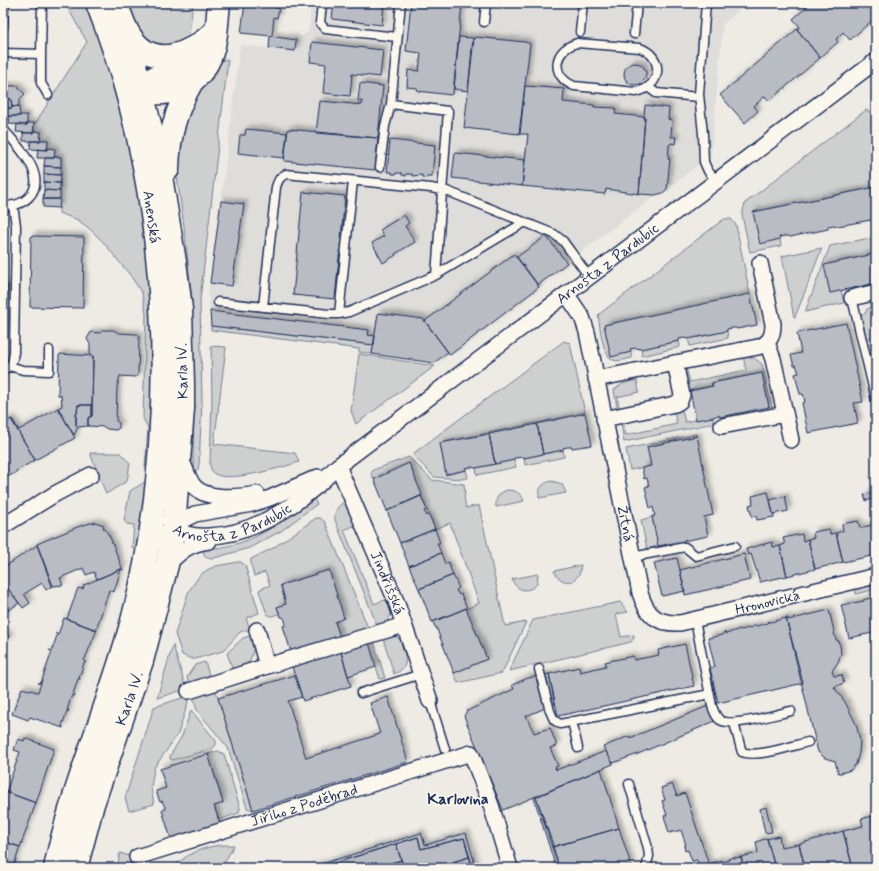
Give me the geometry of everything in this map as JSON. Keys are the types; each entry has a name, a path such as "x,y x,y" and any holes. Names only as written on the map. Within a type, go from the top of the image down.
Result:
{"street":[{"name":"Anenská","path":"97,3 115,55 131,109 145,170 158,263 162,326 163,383"},
{"name":"Anenská","path":"116,3 126,29 142,88 157,152 168,216"},
{"name":"Anenská","path":"168,216 168,156 175,118 182,99 192,82 210,58 219,3"},
{"name":"Anenská","path":"126,29 136,43 144,50 156,55 168,56 185,53 195,48 215,31"},
{"name":"Anenská","path":"142,88 163,72 181,66 197,57 215,31"},
{"name":"Anenská","path":"115,55 125,72 136,84 148,91 167,93 180,90 192,82"},
{"name":"Arnošta z Pardubic","path":"338,466 321,476 276,496 252,504 195,514 174,527 189,535 206,536 235,533 255,526 278,514 301,498 338,466 590,278 876,61"},
{"path":"131,109 134,96 142,88"},
{"name":"Karla IV.","path":"76,868 92,804 142,660 167,564 174,527 180,455 183,384 180,309 168,216"},
{"path":"596,379 758,347 767,343 772,336 773,324 760,263"},
{"path":"852,298 876,292"},
{"name":"Žitná","path":"567,295 577,309 584,324 640,593 646,609 651,615 660,621"},
{"path":"767,343 773,360 791,440"},
{"path":"604,419 676,404 680,401 682,395 675,363"},
{"name":"Karla IV.","path":"55,868 64,828 117,674 146,560 158,475 163,383"},
{"path":"722,426 785,414"},
{"name":"Arnošta z Pardubic","path":"180,455 194,486 201,491 214,495 232,497 269,492 295,486 321,476"},
{"name":"Jindřišská","path":"338,466 396,601 430,701"},
{"path":"3,526 55,494 91,475"},
{"name":"Karla IV.","path":"158,475 164,515 174,527"},
{"path":"167,564 181,551 192,545 228,537 255,526"},
{"name":"Karla IV.","path":"146,560 151,547 157,540 174,527"},
{"name":"Hronovická","path":"660,621 669,624 695,620 876,576"},
{"path":"189,692 267,666 404,625"},
{"path":"257,630 267,666"},
{"name":"Jiřího z Poděbrad","path":"137,857 471,753 490,805 510,868"}],"lane":[{"path":"3,26 4,3"},
{"path":"42,3 40,54 41,82 48,95"},
{"path":"322,3 320,23 325,29 397,37"},
{"path":"380,167 384,126 391,104 401,3"},
{"path":"484,22 486,3"},
{"path":"580,32 583,3"},
{"path":"634,34 637,3"},
{"path":"706,3 699,97 704,134 704,162 708,172 717,181"},
{"path":"577,43 640,48 646,50 656,61 656,76 648,87 636,92 574,86 568,84 563,79 558,67 558,60 564,49 577,43"},
{"path":"3,53 40,54"},
{"path":"648,87 656,93 699,97"},
{"path":"391,104 448,111 436,275"},
{"path":"3,129 26,157 36,177 30,196 23,202 13,206 3,205"},
{"path":"263,307 278,181 281,176 286,174 442,190 554,234 559,237 590,278"},
{"path":"339,314 353,181"},
{"path":"13,206 16,226 14,344 13,357 6,368 49,371 49,350"},
{"path":"218,302 339,314 376,301 436,275 525,222"},
{"path":"852,298 876,400"},
{"path":"632,557 685,547 696,556 735,546"},
{"path":"695,620 715,715 720,720 728,723 734,723 791,711"},
{"path":"539,669 554,720 560,724 710,694"},
{"path":"361,693 421,674"},
{"path":"430,701 446,749"},
{"path":"572,721 578,748"},
{"path":"734,723 742,752 760,753 808,742"},
{"path":"629,784 648,848 649,856 646,868"}],"shaded area":[{"path":"65,3 85,3 113,78 132,147 150,274 153,407 149,467 145,467 148,428 143,418 146,314 142,293 130,275 104,243 90,229 78,220 59,213 61,157 54,157 54,149 47,148 48,140 40,140 41,132 34,131 34,123 87,42"},
{"path":"129,3 193,3 188,42 166,45 156,44 150,41 140,30"},
{"path":"311,3 747,3 723,24 711,154 662,194 656,195 538,285 540,287 450,355 447,352 211,326 208,292 221,201 240,45 295,51 296,40 309,31"},
{"path":"216,60 228,60 200,300 202,401 199,465 198,469 195,471 193,459 194,401 192,299 176,162 188,109"},
{"path":"866,110 876,115 876,187 754,212 780,239 781,246 750,252 742,215 745,203"},
{"path":"724,219 731,219 736,225 750,295 605,325 631,352 632,358 617,361 609,357 602,340 598,315"},
{"path":"870,238 874,254 825,265 830,292 841,290 844,303 805,312 830,246"},
{"path":"822,248 795,317 794,317 782,256"},
{"path":"876,307 876,322 874,322 876,336 866,339 860,314 865,314 867,309"},
{"path":"211,326 374,345 372,354 359,352 359,349 211,330"},
{"path":"727,331 728,338 690,346 688,339"},
{"path":"564,341 570,343 585,413 440,443 446,475 466,470 468,478 434,477 414,456 414,453"},
{"path":"679,341 680,347 642,356 641,349"},
{"path":"876,342 876,381 867,345"},
{"path":"211,346 226,347 214,444 295,453 299,462 257,473 232,477 222,476 213,472 210,463 212,400"},
{"path":"359,354 435,366 356,424 351,411"},
{"path":"743,356 754,358 762,364 772,407 769,407 762,373 711,383 712,386 689,390 682,369 686,368 690,382 746,370"},
{"path":"637,380 639,392 617,397 619,406 617,407 614,390 622,384"},
{"path":"682,410 685,422 713,416 714,423 624,442 621,423 623,423 626,435 677,424 674,412"},
{"path":"696,434 697,436 647,447 651,466 630,470 626,449"},
{"path":"563,450 564,457 525,465 524,458"},
{"path":"90,453 120,453 130,463 127,481 106,494"},
{"path":"409,457 432,480 464,484 466,508 479,505 505,626 526,622 502,673 458,683 454,673 487,659 467,614 466,609 479,603 450,523 435,529 408,464 374,479 371,474 373,470"},
{"path":"514,460 516,467 477,475 476,468"},
{"path":"552,481 562,484 566,493 539,498 541,487"},
{"path":"145,482 137,548 134,549 132,547 134,525 127,524 124,520 130,491"},
{"path":"507,490 517,492 524,501 496,507 498,496"},
{"path":"313,498 317,504 281,531 249,548 211,559 205,557 203,550 235,544 263,533"},
{"path":"346,501 356,525 344,530 374,604 384,600 390,602 392,613 385,625 378,628 335,520 337,509"},
{"path":"652,517 658,546 647,549 641,520"},
{"path":"316,518 320,518 325,522 369,630 340,640 335,622 329,570 280,585 286,604 277,607 279,614 271,616 267,614 259,591 260,589 270,585 265,572 254,576 251,564 251,559 273,548"},
{"path":"238,562 245,565 259,613 246,618 250,629 240,632 223,651 195,659 182,655 175,634 188,593 200,575 207,570 216,566"},
{"path":"581,565 579,575 573,581 561,580 554,571"},
{"path":"538,574 537,584 527,590 516,587 512,579"},
{"path":"876,584 876,589 856,594 855,588"},
{"path":"620,602 628,612 616,614 621,637 634,635 631,642 509,671 533,620"},
{"path":"252,635 254,644 253,653 249,662 242,668 230,672 229,668 232,667 227,653 243,638"},
{"path":"394,636 401,642 406,660 404,667 399,672 394,674 383,638"},
{"path":"374,642 385,678 380,679 368,644"},
{"path":"173,645 186,689 157,698"},
{"path":"205,662 211,681 190,688 187,677 195,665"},
{"path":"215,688 253,810 247,808 228,748 197,710 192,694"},
{"path":"185,697 188,702 178,734 154,768 151,788 154,804 129,811 125,798 154,707"},
{"path":"191,710 216,741 216,745 212,749 173,760 170,759 170,756 182,736"},
{"path":"218,751 224,754 240,808 239,813 219,820 214,806 223,802 208,754"},
{"path":"222,845 234,845 220,868 173,868 184,858 202,849"},
{"path":"120,853 129,856 137,868 117,868"}],"building":[{"path":"245,3 275,3 275,8 279,8 277,18 274,17 272,36 241,33"},
{"path":"334,3 384,3 382,25 332,19"},
{"path":"411,3 462,3 453,93 451,95 418,91 417,88 407,87 408,70 419,71 421,53 406,51"},
{"path":"811,3 876,3 876,17 850,40 843,32 836,39 838,42 820,58 797,29 800,27 793,19"},
{"path":"797,29 820,58 769,101 765,96 754,106 758,111 745,123 720,95"},
{"path":"270,36 296,40 295,51 269,48"},
{"path":"459,37 473,38 468,91 454,89"},
{"path":"475,37 525,42 530,44 519,134 464,128"},
{"path":"312,42 383,50 380,77 352,74 350,96 323,93 326,64 310,62"},
{"path":"635,63 643,66 646,74 643,82 635,85 627,82 624,74 627,66"},
{"path":"360,83 383,86 378,138 316,133 320,101 362,105 362,101 358,101"},
{"path":"3,86 19,86 19,89 25,94 19,100 19,106 12,107 11,99 3,98"},
{"path":"525,86 564,89 563,102 594,105 594,107 616,108 615,114 645,117 639,194 606,189 605,194 522,186 528,134 520,134"},
{"path":"3,98 11,99 12,108 3,108"},
{"path":"645,105 669,108 668,119 672,120 671,137 676,137 675,144 671,143 669,145 668,159 670,159 667,189 663,193 655,195 639,194"},
{"path":"19,106 20,116 3,116 3,108"},
{"path":"27,115 27,125 9,124 10,116"},
{"path":"27,123 34,123 33,133 16,132 17,124 27,125"},
{"path":"246,129 287,133 284,158 238,153 240,135 245,135"},
{"path":"288,129 378,138 375,170 284,161"},
{"path":"34,131 41,132 40,141 23,141 23,133 33,133"},
{"path":"48,140 47,150 30,149 31,141"},
{"path":"390,140 435,145 432,176 427,176 427,178 422,177 422,175 412,176 412,174 406,174 406,176 402,175 402,173 392,174 392,172 387,172"},
{"path":"47,148 55,149 54,158 37,158 38,149 47,150"},
{"path":"455,153 525,160 522,186 452,178"},
{"path":"61,157 61,167 44,166 45,158"},
{"path":"44,166 61,167 61,175 44,174"},
{"path":"44,174 61,175 60,183 44,182"},
{"path":"44,182 60,183 60,191 44,190"},
{"path":"876,187 876,219 838,226 828,226 828,229 790,237 779,237 780,239 760,244 753,212"},
{"path":"44,190 60,191 60,199 43,199"},
{"path":"303,192 345,196 335,299 293,295"},
{"path":"43,199 60,199 59,208 43,207"},
{"path":"221,201 244,204 232,286 210,283"},
{"path":"404,215 409,223 405,226 415,242 383,263 372,243 384,236 380,230"},
{"path":"31,236 84,237 83,308 30,307"},
{"path":"546,236 567,263 538,285 517,257"},
{"path":"514,254 539,287 450,355 425,321"},
{"path":"874,254 876,264 876,283 830,293 824,265"},
{"path":"3,285 8,285 7,338 3,338"},
{"path":"750,294 757,325 737,329 727,329 727,331 688,339 679,339 679,341 641,349 630,349 631,352 611,357 604,325"},
{"path":"210,311 369,330 368,335 375,336 374,345 211,326"},
{"path":"378,313 423,319 448,352 434,363 372,354"},
{"path":"846,323 863,402 854,403 858,423 808,433 802,403 805,402 804,397 803,394 800,394 795,374 799,373 796,365 794,366 791,355 801,353 797,333"},
{"path":"103,330 113,330 119,333 136,334 139,336 138,376 120,376 117,387 116,421 119,423 119,428 116,430 107,429 104,427 88,426 88,418 92,416 93,356 90,355 90,344 87,339 91,332 100,333"},
{"path":"60,354 93,356 92,405 78,405 76,425 78,427 74,435 58,408 62,406 61,395 58,395"},
{"path":"762,373 769,407 720,417 719,415 696,420 690,391 713,386 712,383"},
{"path":"78,405 92,405 92,416 88,418 88,426 78,427 76,425"},
{"path":"58,408 75,438 35,460 11,419 19,430"},
{"path":"585,413 592,445 572,448 567,447 563,448 563,450 543,454 537,424"},
{"path":"11,419 35,460 3,479 3,424"},
{"path":"537,424 543,454 524,458 514,458 514,460 495,464 489,434"},
{"path":"489,434 495,464 476,468 465,468 466,470 446,475 440,443"},
{"path":"697,436 713,515 704,517 708,536 658,546 652,516 655,516 653,507 650,508 645,487 649,486 647,478 644,479 642,468 651,466 647,447"},
{"path":"409,463 422,495 387,511 374,479"},
{"path":"768,492 774,517 757,520 756,516 752,517 749,505 753,504 752,496"},
{"path":"876,492 876,498 866,501 864,495"},
{"path":"421,496 427,510 424,511 427,516 429,515 435,529 400,543 387,511"},
{"path":"785,496 788,511 773,514 770,500"},
{"path":"876,507 876,524 872,508"},
{"path":"858,521 860,528 872,525 876,543 876,555 843,562 836,533 843,531 842,524"},
{"path":"95,522 104,525 103,528 110,537 123,570 121,569 97,579 94,572 86,575 83,568 60,578 63,585 53,586 37,544 80,526"},
{"path":"876,524 876,543 872,525"},
{"path":"435,529 440,543 437,543 441,553 409,566 400,543"},
{"path":"829,529 830,534 836,533 843,562 815,569 808,539 814,538 813,532"},
{"path":"802,534 803,541 808,539 815,569 787,576 780,546 785,544 783,538"},
{"path":"772,542 773,547 780,546 787,576 760,582 751,554 748,555 746,549"},
{"path":"37,545 52,586 46,590 42,583 24,594 30,603 23,608 3,582 3,568"},
{"path":"441,553 445,564 448,562 453,575 419,589 409,566"},
{"path":"744,554 750,580 685,595 680,570"},
{"path":"677,558 685,591 662,596 654,563"},
{"path":"121,569 114,592 109,590 96,630 67,619 78,588 83,589 84,585"},
{"path":"329,570 344,618 335,622 341,640 292,655 283,626 286,625 285,620 281,617 277,607 286,604 281,585"},
{"path":"453,575 459,588 456,590 459,595 461,594 467,608 432,622 419,589"},
{"path":"3,582 19,603 3,614"},
{"path":"874,597 876,598 876,637 873,638 872,633 849,638 841,605 864,601 863,600"},
{"path":"466,608 487,659 454,673 433,622"},
{"path":"829,610 841,654 832,671 834,676 842,675 844,683 834,687 845,702 856,724 860,740 856,764 851,770 841,773 838,773 835,761 825,758 818,752 786,618 788,618 788,620"},
{"path":"64,618 97,630 84,661 86,662 84,663 79,678 80,679 78,679 73,694 75,694 74,696 72,695 67,710 69,710 68,712 67,711 62,726 63,728 30,717 28,720 12,714 22,688 38,692 57,635 55,633 58,635"},
{"path":"786,618 803,683 718,703 710,668 715,667 708,638 722,635 724,632 726,634 740,629 753,627 755,625 757,626 768,623 769,621 771,622"},
{"path":"3,631 5,631 10,638 3,643"},
{"path":"369,643 376,667 348,676 341,652"},
{"path":"685,644 694,686 558,716 549,674 579,667 580,672 606,666 605,662 633,656 634,660 659,655 658,650"},
{"path":"341,652 351,686 303,701 292,667"},
{"path":"549,674 555,704 526,716 534,733 550,728 557,746 550,748 558,766 555,767 556,770 606,751 613,764 503,810 464,716 467,711 514,689 512,685 528,678"},
{"path":"295,675 302,697 288,701 306,758 380,734 370,703 388,697 408,762 253,810 218,698"},
{"path":"708,706 715,721 638,754 613,763 603,747 629,736 630,738"},
{"path":"25,738 54,749 36,803 6,792 20,752 14,750 18,739 24,741"},
{"path":"208,754 223,803 214,806 220,824 171,839 162,810 166,809 162,801 160,802 156,791 166,788 160,769"},
{"path":"601,769 619,828 552,847 536,797"},
{"path":"672,784 677,796 685,793 710,868 698,868 699,866 697,860 692,861 688,850 685,851 684,846 686,845 681,830 669,833 664,816 667,815 662,801 665,800 661,788"},
{"path":"6,792 36,803 20,847 3,841 3,800"},
{"path":"536,797 552,842 559,868 556,868 534,798"},
{"path":"766,807 772,832 765,833 760,809"},
{"path":"872,816 874,830 876,829 876,863 853,868 843,831 863,826 861,819"},
{"path":"619,828 632,868 559,868 552,847"},
{"path":"843,831 853,868 805,868 799,844"},
{"path":"421,833 425,845 466,833 476,868 473,868 464,838 421,849 418,837 319,868 309,868"},
{"path":"779,836 781,847 799,844 805,868 775,868 767,839"},
{"path":"418,837 421,849 464,838 469,857 433,868 404,868 396,844"},
{"path":"767,838 775,868 744,868 741,857 758,853 756,842"},
{"path":"3,842 20,847 13,868 3,868"},
{"path":"396,844 401,860 375,868 319,868"},
{"path":"469,857 473,868 457,868 456,861"},
{"path":"741,857 744,868 710,868 709,864 721,860 721,862 729,860 728,859"},
{"path":"401,860 404,868 375,868"},
{"path":"456,861 457,868 433,868"}],"district":[{"name":"Karlovina","path":"458,798"}]}
